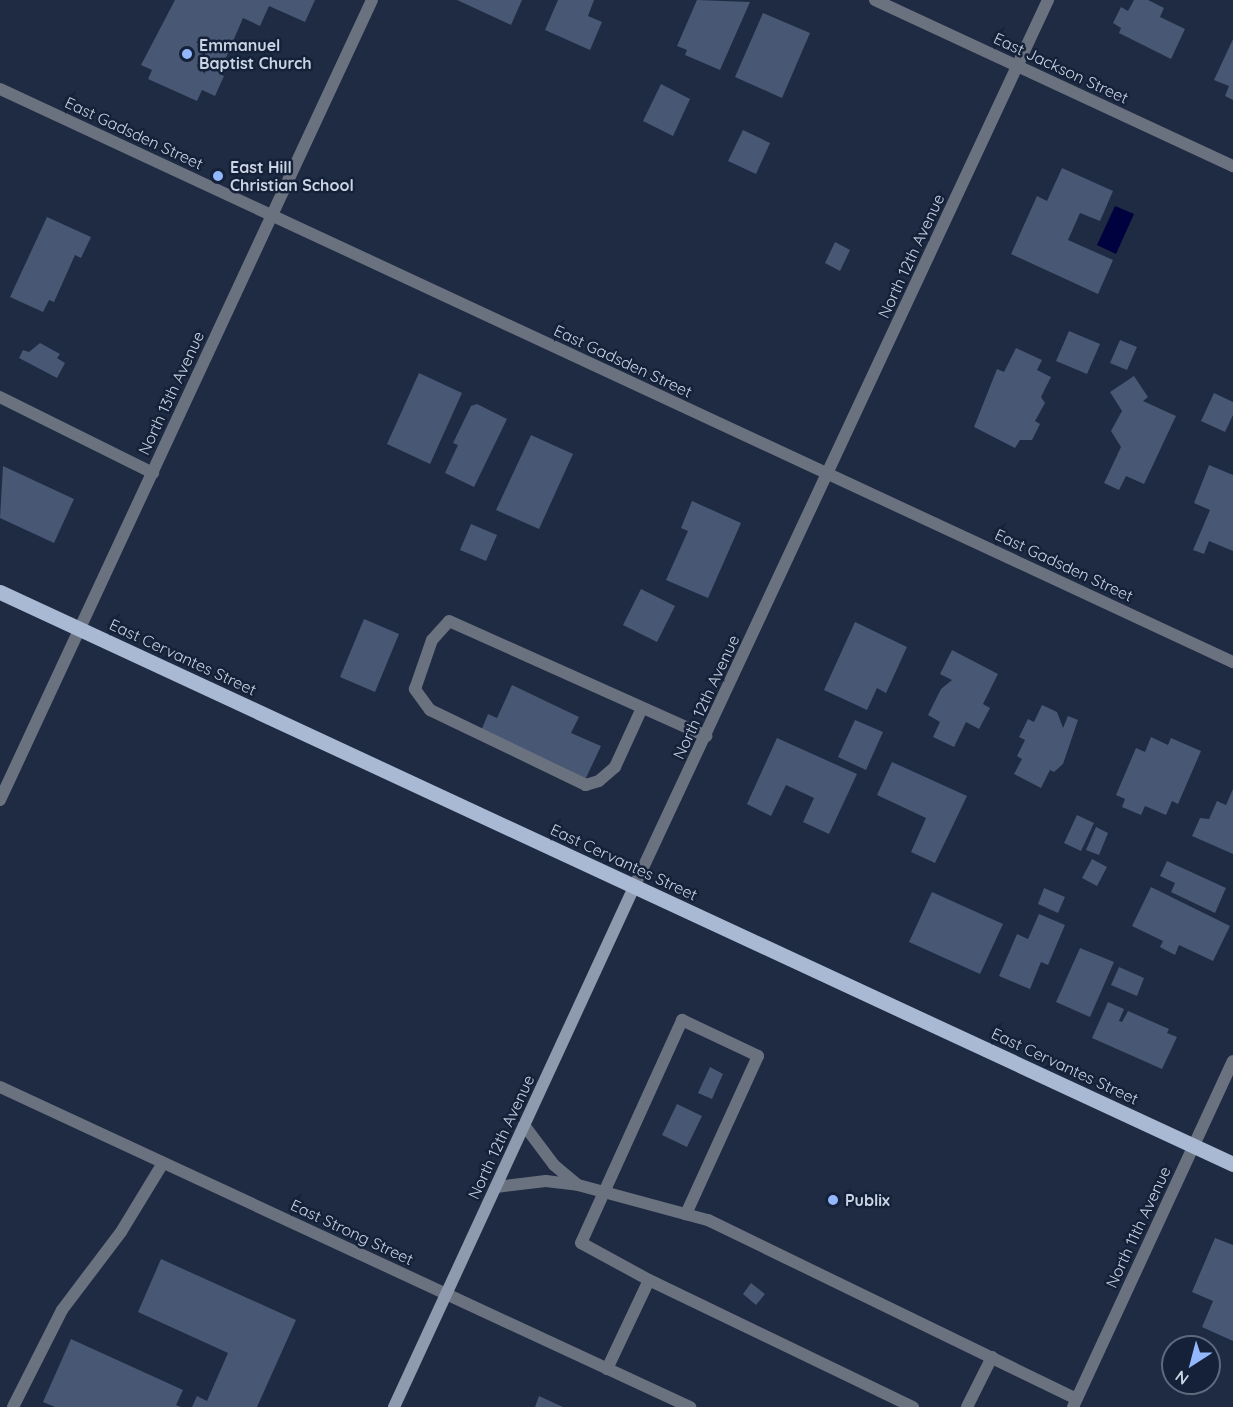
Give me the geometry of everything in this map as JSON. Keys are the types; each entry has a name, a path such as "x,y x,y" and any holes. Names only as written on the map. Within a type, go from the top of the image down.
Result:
{"main road":[{"name":"East Cervantes Street","path":"0,592 1233,1164"}],"street":[{"name":"North 13th Avenue","path":"0,800 372,0"},
{"name":"East Jackson Street","path":"875,0 1233,166"},
{"name":"North 12th Avenue","path":"394,1407 1048,0"},
{"name":"East Gadsden Street","path":"0,90 1233,662"},
{"path":"0,397 153,473"},
{"path":"642,708 615,767 599,782 586,785 430,710 415,689 432,640 449,621 706,736"},
{"path":"686,1214 758,1056 682,1020 580,1243 650,1280 914,1407"},
{"name":"North 11th Avenue","path":"1075,1403 1233,1061"},
{"name":"East Strong Street","path":"0,1087 690,1407"},
{"path":"524,1125 554,1165 578,1185"},
{"path":"13,1407 62,1310 122,1232 163,1163"},
{"path":"496,1187 546,1181 578,1185 708,1220 992,1357 1075,1403"},
{"path":"608,1369 650,1280"},
{"path":"967,1407 992,1357"}],"shaded area":[{"path":"1115,206 1134,214 1116,254 1097,245"}],"building":[{"name":"Emmanuel Baptist Church","path":"175,0 315,0 305,22 269,6 260,26 243,18 219,74 224,76 215,96 202,90 197,101 148,79 152,70 141,65"},
{"path":"457,0 522,0 511,25"},
{"path":"558,0 594,0 588,16 602,22 590,50 545,30"},
{"path":"697,0 750,2 720,70 685,55 687,50 677,46"},
{"path":"1134,0 1148,0 1164,8 1160,17 1185,29 1171,59 1119,33 1121,28 1113,23 1121,7 1128,11"},
{"path":"763,13 810,33 782,98 735,77"},
{"path":"1233,39 1233,100 1225,96 1229,86 1214,80"},
{"path":"661,84 690,99 673,136 643,121"},
{"path":"743,130 770,143 756,174 728,161"},
{"path":"1062,168 1113,191 1100,221 1080,213 1068,240 1113,260 1098,294 1011,254 1037,196 1047,201"},
{"path":"47,217 91,237 81,258 75,255 54,302 49,300 43,312 10,297"},
{"path":"835,242 850,250 840,271 825,263"},
{"path":"1069,331 1100,344 1087,374 1056,361"},
{"path":"1120,340 1137,347 1127,370 1110,363"},
{"path":"40,343 60,354 57,358 65,363 57,378 19,358 23,350 29,352"},
{"path":"1016,348 1042,360 1037,370 1051,377 1041,397 1045,403 1035,421 1040,424 1032,440 1020,440 1015,448 974,427 997,369 1004,372"},
{"path":"419,373 462,393 430,464 387,444"},
{"path":"1134,376 1148,397 1143,401 1176,416 1144,484 1126,476 1119,490 1104,483 1121,447 1111,431 1122,411 1110,392"},
{"path":"1214,393 1233,402 1233,415 1225,432 1201,421"},
{"path":"477,404 507,419 474,487 445,473 458,445 453,443 471,406"},
{"path":"531,435 573,454 539,529 496,510"},
{"path":"1209,465 1233,475 1233,551 1209,541 1204,554 1193,550 1210,510 1194,503"},
{"path":"3,466 74,499 54,543 0,518"},
{"path":"692,501 741,523 708,598 666,580 688,531 681,528"},
{"path":"471,524 497,535 486,561 460,550"},
{"path":"641,589 675,606 657,642 623,625"},
{"path":"364,619 399,634 375,692 340,677"},
{"path":"855,622 907,647 886,693 877,688 867,710 824,690"},
{"path":"952,650 998,674 983,704 990,708 979,729 966,722 954,747 933,737 940,722 928,715 941,689 952,680 940,674"},
{"path":"512,685 579,717 571,733 601,746 585,780 481,731 488,714 497,718"},
{"path":"1042,705 1057,712 1063,728 1068,716 1078,720 1063,764 1054,772 1050,770 1041,788 1014,774 1022,759 1017,756 1025,740 1019,737 1028,719 1034,722"},
{"path":"855,720 883,732 866,770 838,757"},
{"path":"1151,737 1168,745 1171,738 1201,751 1178,804 1172,801 1166,815 1145,806 1141,815 1122,807 1125,799 1116,795 1136,748 1145,752"},
{"path":"777,738 857,774 829,834 803,822 814,798 786,785 771,816 747,804"},
{"path":"892,762 967,796 935,863 911,852 926,818 877,795"},
{"path":"1233,789 1233,854 1192,836 1200,818 1209,819 1217,801 1226,805"},
{"path":"1077,815 1094,823 1081,851 1064,843"},
{"path":"1096,827 1108,833 1099,855 1086,850"},
{"path":"1092,859 1107,867 1097,886 1082,878"},
{"path":"1167,861 1226,888 1215,913 1171,892 1175,883 1160,876"},
{"path":"1151,887 1230,926 1213,961 1179,945 1175,955 1160,947 1163,941 1132,926"},
{"path":"1044,888 1065,897 1058,913 1038,904"},
{"path":"932,892 1003,924 980,974 909,942"},
{"path":"1039,914 1065,925 1048,965 1041,962 1030,989 999,976 1017,934 1028,939"},
{"path":"1080,948 1114,962 1090,1017 1056,1002"},
{"path":"1119,967 1144,978 1137,996 1111,985"},
{"path":"1108,1002 1124,1009 1119,1021 1122,1022 1128,1011 1169,1029 1167,1033 1177,1037 1162,1069 1092,1038"},
{"path":"710,1067 723,1074 712,1099 698,1093"},
{"path":"677,1104 702,1116 687,1147 662,1135"},
{"path":"1215,1238 1233,1245 1233,1341 1202,1327 1213,1301 1192,1292"},
{"path":"161,1259 296,1320 257,1407 192,1407 197,1396 207,1401 228,1353 138,1312"},
{"path":"751,1283 765,1294 756,1305 743,1294"},
{"path":"71,1339 183,1390 176,1405 181,1407 55,1407 43,1402"},
{"path":"539,1396 563,1407 535,1407"}],"place":[{"name":"Emmanuel Baptist Church","path":"187,54"},
{"name":"East Hill Christian School","path":"218,176"},
{"name":"Publix","path":"833,1200"}]}
